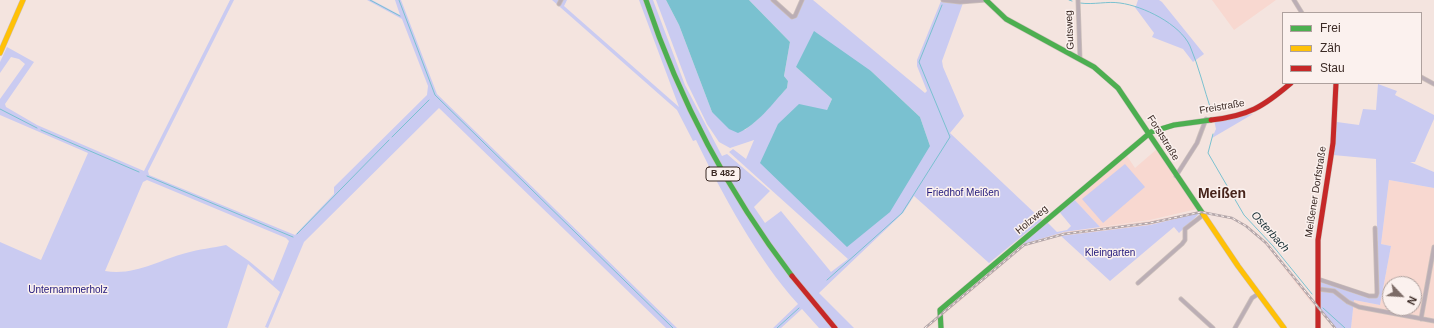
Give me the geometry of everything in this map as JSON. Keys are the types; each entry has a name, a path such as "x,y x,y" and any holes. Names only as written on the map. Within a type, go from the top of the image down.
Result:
{"street":[{"path":"0,53 23,0"},
{"name":"B 482","path":"646,0 664,53 709,150 757,229 787,271 835,328"},
{"path":"773,0 792,17 795,16 802,0"},
{"path":"943,0 967,2 986,0"},
{"name":"Forststraße","path":"986,0 1006,20 1080,59 1102,73 1118,88 1150,134 1176,176 1258,294 1284,328"},
{"name":"Gutsweg","path":"1078,0 1080,59"},
{"path":"1294,0 1301,12"},
{"path":"1422,78 1434,84"},
{"name":"Freistraße","path":"1150,134 1166,126 1234,116 1253,110 1268,102 1290,84"},
{"name":"Meißener Dorfstraße","path":"1318,328 1318,240 1333,143 1336,84"},
{"path":"1176,176 1192,152 1206,119"},
{"name":"Holzweg","path":"942,328 940,310 1150,134"},
{"path":"1138,283 1182,244 1185,240 1186,228 1203,215"},
{"path":"1318,279 1369,296 1376,296 1375,228"},
{"path":"1421,319 1434,247"},
{"path":"1318,289 1336,291 1348,302 1359,307 1434,321"},
{"path":"1235,328 1252,298 1258,294"},
{"path":"1181,299 1213,328"}],"shaded area":[{"path":"666,0 749,0 790,42 784,76 788,81 787,88 764,113 745,129 738,133 729,129 712,112 679,25"},
{"path":"1212,0 1276,0 1234,30"},
{"path":"814,31 871,71 920,117 930,146 890,212 847,247 760,163 778,124 799,104 827,110 832,99 796,67"},
{"path":"1157,149 1197,209 1150,220 1100,227 1072,197 1125,153 1135,168"},
{"path":"1389,180 1434,188 1434,328 1351,328 1354,300 1380,305 1382,294 1382,316 1422,316 1422,276 1385,276 1391,246 1381,244"},
{"path":"1200,211 1231,217 1247,225 1267,242 1316,305 1336,328 1334,328 1314,306 1265,244 1246,227 1231,219 1200,213 1150,225 1061,236 1025,246 928,328 923,328 1023,244 1064,232 1150,221"}],"green space":[{"name":"Unternammerholz","path":"230,0 234,0 148,171 149,175 295,235 334,194 334,187 427,95 428,86 402,19 367,0 372,0 400,15 395,0 401,0 437,94 677,328 666,328 439,108 304,242 268,328 265,327 280,292 248,264 227,328 0,328 0,242 41,260 88,153 0,115 0,99 25,64 19,59 11,57 0,73 0,62 7,47 34,62 5,104 6,107 37,125 144,171","holes":["147,180 286,238 289,241 273,281 249,261 226,245 176,256 137,269 116,272 105,271 143,182"]},
{"name":"Friedhof Meißen","path":"552,0 567,0 564,6 679,107 639,0 653,0 685,85 722,156 727,154 770,191 754,207 765,223 781,211 831,272 848,259 729,152 733,149 746,159 754,140 730,148 719,142 707,124 687,83 656,0 666,0 679,25 712,112 745,130 757,120 787,88 788,81 784,76 790,42 749,0 771,0 793,19 804,0 813,0 925,93 927,91 917,66 917,60 941,1 963,3 942,61 943,67 964,116 950,133 1042,220 989,263 914,196 903,213 819,293 854,328 819,328 802,309 781,328 773,328 798,304 783,287 755,247 729,204 696,140 693,141 677,110","holes":["796,67 871,71 920,117 930,146 827,110 832,99"]},
{"path":"1138,0 1159,0 1162,2 1204,54 1193,62 1183,49 1152,37 1154,33 1134,6 1136,6"},
{"path":"1378,84 1397,91 1395,95 1434,115 1434,119 1415,162 1410,162 1434,172 1434,188 1389,180 1381,244 1391,246 1385,276 1382,276 1382,294 1380,305 1354,300 1351,328 1336,328 1321,311 1321,282 1366,297 1378,296 1376,159 1333,155 1337,122 1359,125 1363,109 1376,110"},
{"path":"1253,114 1212,138 1216,129 1214,120"},
{"path":"1125,164 1145,187 1103,223 1082,199"},
{"path":"1072,197 1100,227 1064,232 1023,244 1022,243 1047,222 1057,232 1067,230 1071,226 1057,209"},
{"name":"Kleingarten","path":"1200,213 1179,233 1174,227 1110,281 1061,236 1150,225"}],"waterway":[{"path":"370,0 400,16"},
{"path":"399,0 435,95 673,328"},
{"name":"Osterbach","path":"1080,3 1120,3 1129,5 1160,17 1178,30 1190,46 1211,110"},
{"path":"827,280 902,213 950,137 919,62 942,5"},
{"path":"392,137 429,100"},
{"path":"0,109 37,128"},
{"path":"41,130 139,172"},
{"name":"Osterbach","path":"1213,134 1208,153 1244,215 1273,246 1312,294"},
{"path":"297,234 389,140"},
{"path":"147,176 293,237"},
{"path":"777,328 799,308"},
{"name":"Osterbach","path":"1323,308 1345,328"}],"railway":[{"path":"925,328 1024,245 1064,234 1150,223 1201,212 1232,218 1246,226 1266,243 1335,328"}],"traffic: fast":[{"path":"646,0 659,38 674,74 707,144 726,178 768,244 792,276"},
{"path":"986,0 1006,19 1094,67 1118,88 1203,214"},
{"path":"941,328 940,310 1151,132 1174,125 1211,120"}],"traffic: slow":[{"path":"0,53 23,0"},
{"path":"1203,214 1238,266 1284,328"}],"traffic: jam":[{"path":"1211,120 1235,116 1254,109 1272,98 1290,84"},
{"path":"1318,328 1318,240 1333,143 1336,84"},
{"path":"792,276 835,328"}],"district":[{"name":"Meißen","path":"1222,194"}]}
